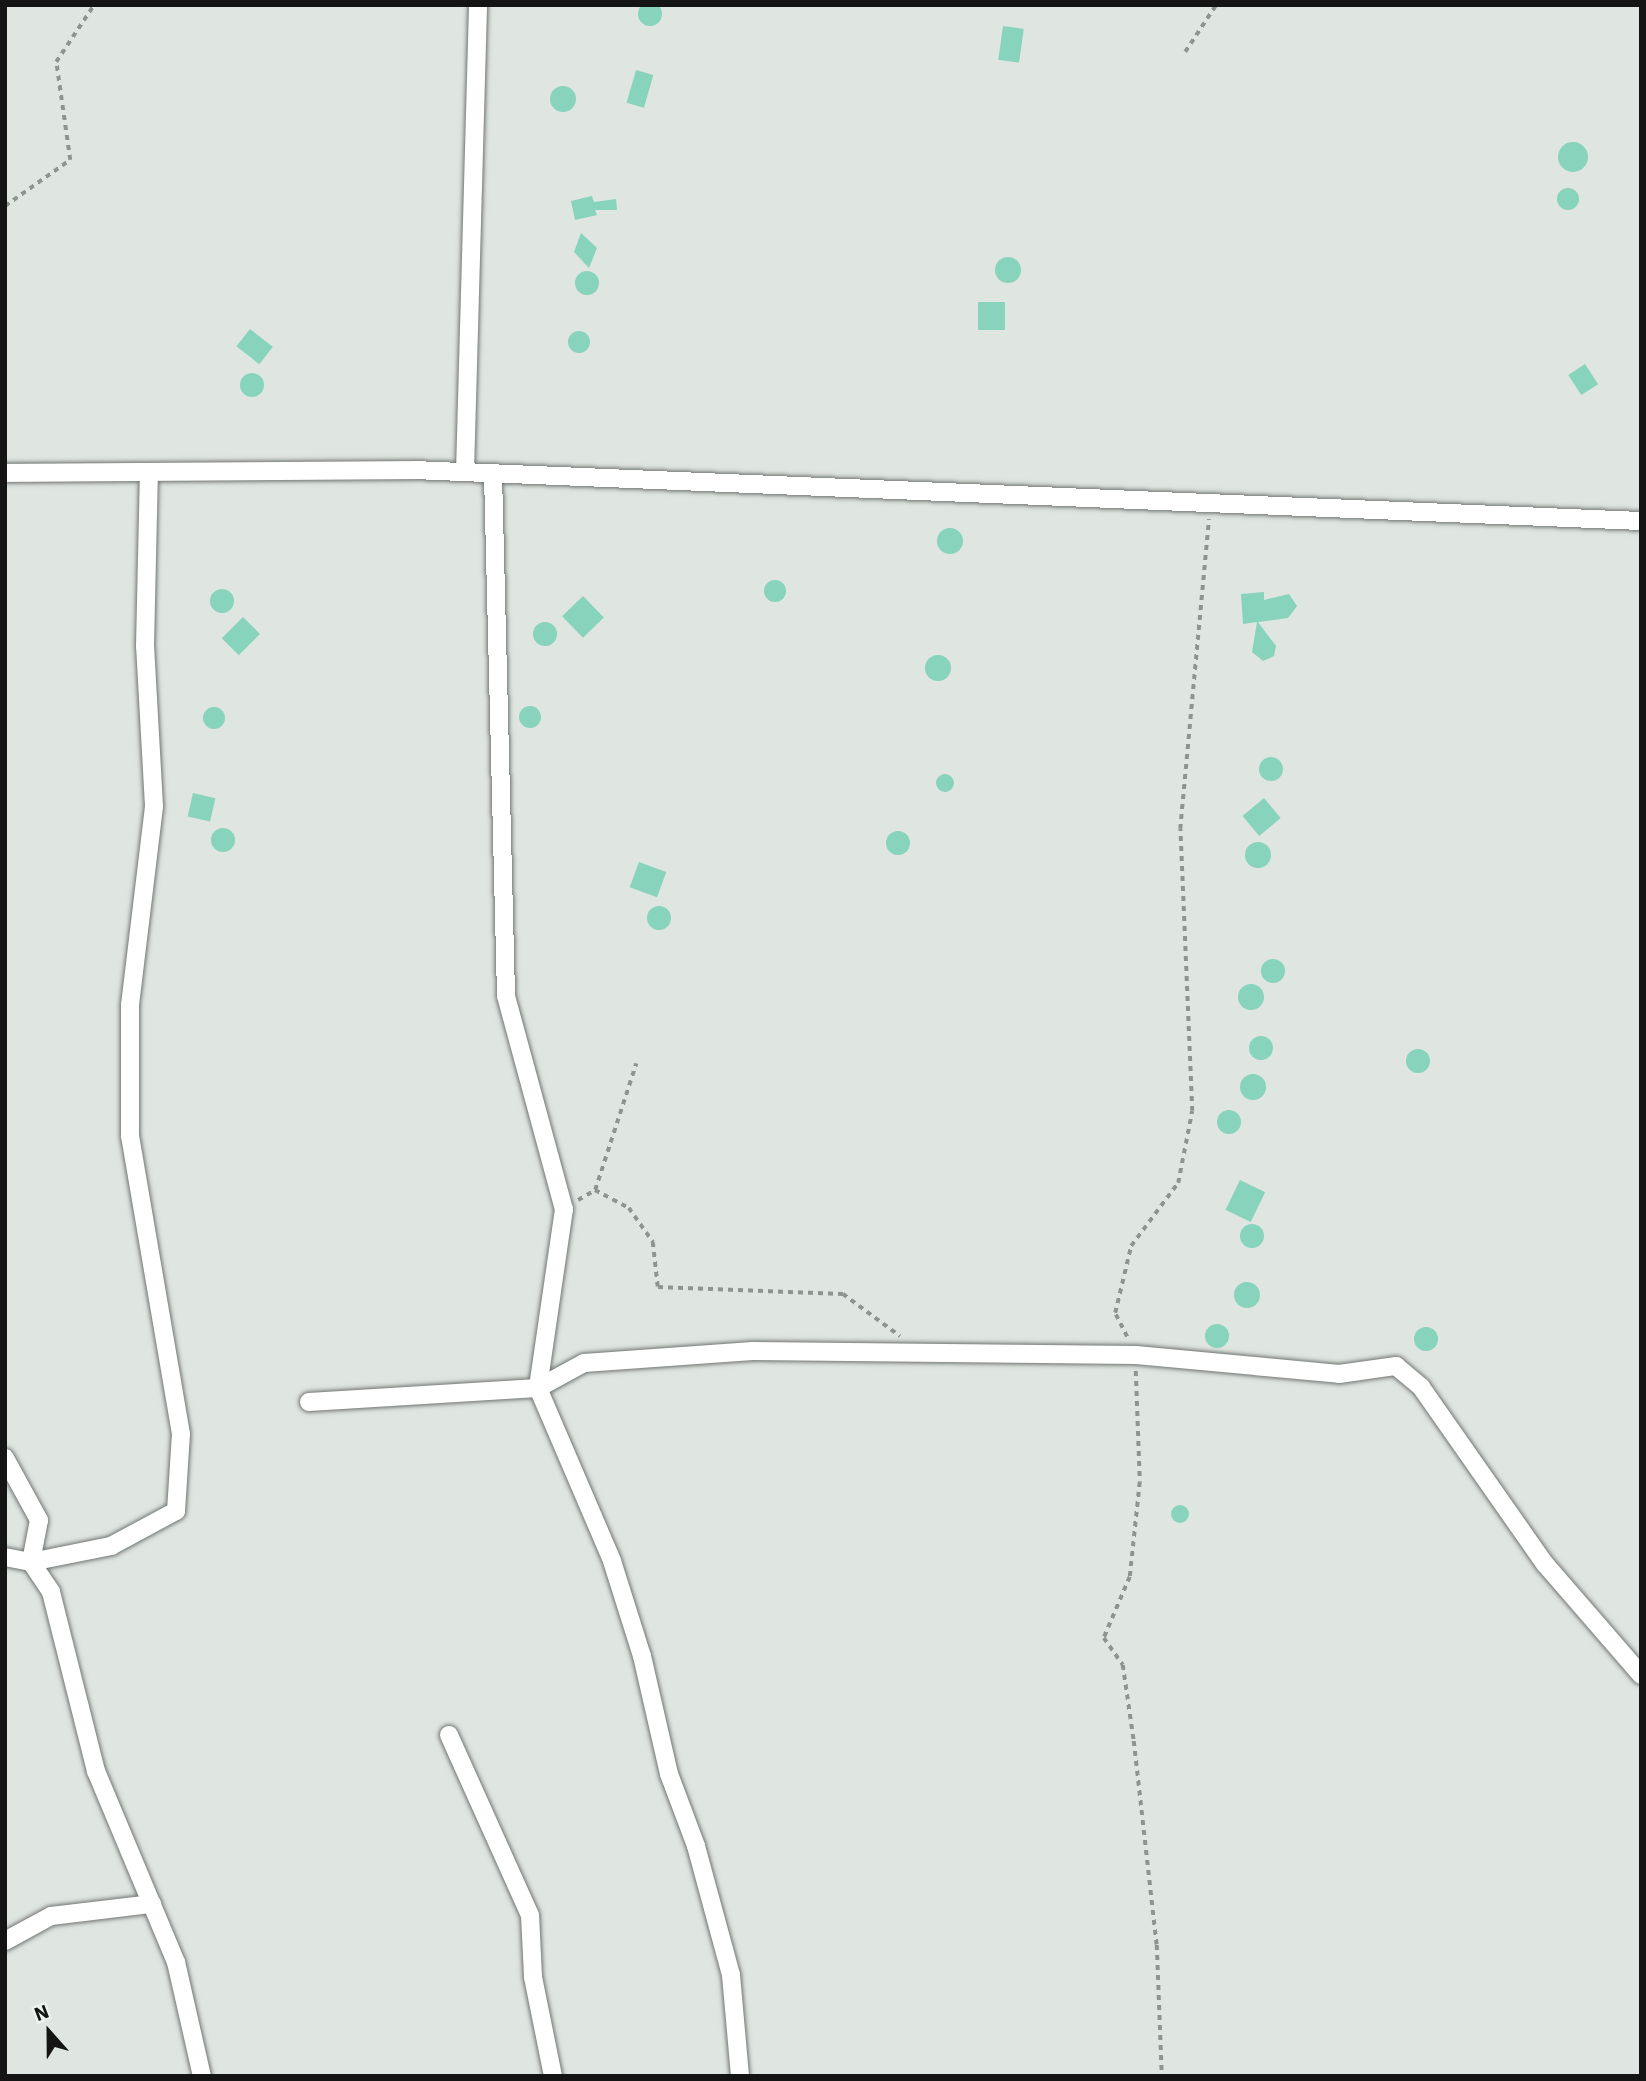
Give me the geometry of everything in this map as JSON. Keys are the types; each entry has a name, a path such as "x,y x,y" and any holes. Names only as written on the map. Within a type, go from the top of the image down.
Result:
{"street":[{"path":"465,472 478,5"},
{"path":"5,472 465,472 1641,521"},
{"path":"5,1557 31,1562 111,1546 176,1511 181,1434 130,1136 130,1004 154,806 145,646 149,472"},
{"path":"493,474 506,996 564,1209 538,1388 612,1561 642,1656 669,1774 696,1846 731,1976 740,2076"},
{"path":"309,1402 538,1388 584,1363 753,1351 1136,1355 1339,1374 1396,1366 1421,1387 1545,1564 1641,1675"},
{"path":"5,1458 39,1520 31,1562 51,1592 96,1771 176,1962 202,2076"},
{"path":"449,1735 530,1915 533,1977 554,2076"},
{"path":"5,1941 51,1916 152,1904"}],"path":[{"path":"5,206 70,160 56,62 94,5"},
{"path":"1185,52 1216,5"},
{"path":"1162,2076 1157,1945 1134,1741 1123,1665 1104,1638 1130,1577 1140,1482 1136,1355 1115,1313 1131,1246 1178,1183 1192,1111 1180,829 1210,503"},
{"path":"564,1209 595,1190 636,1064"},
{"path":"595,1190 629,1208 653,1242 658,1287 843,1294 926,1354"}],"building":[{"path":"650,2 658,6 662,14 658,22 650,26 642,22 638,14 642,6"},
{"path":"1003,26 1024,29 1019,63 998,60"},
{"path":"636,70 653,75 644,108 627,103"},
{"path":"563,86 572,90 576,99 572,108 563,112 554,108 550,99 554,90"},
{"path":"1573,142 1579,143 1587,151 1587,163 1579,171 1573,172 1567,171 1559,163 1558,157 1559,151 1567,143"},
{"path":"1568,188 1576,191 1579,199 1576,207 1568,210 1560,207 1557,199 1560,191"},
{"path":"592,196 594,202 616,199 617,210 595,210 597,215 575,220 571,201"},
{"path":"581,233 597,248 589,268 574,252"},
{"path":"1008,257 1017,261 1021,270 1017,279 1008,283 999,279 995,270 999,261"},
{"path":"587,271 598,278 599,283 592,294 587,295 576,288 575,283 582,272"},
{"path":"978,302 1005,302 1005,330 978,330"},
{"path":"250,329 273,347 259,364 236,346"},
{"path":"575,331 583,331 590,338 590,346 583,353 575,353 568,346 568,338"},
{"path":"1585,364 1598,384 1581,395 1568,375"},
{"path":"252,373 263,380 264,385 257,396 252,397 241,390 240,385 247,374"},
{"path":"950,528 959,532 963,541 959,550 950,554 941,550 937,541 941,532"},
{"path":"771,580 779,580 786,587 786,595 779,602 771,602 764,595 764,587"},
{"path":"222,589 233,596 234,601 227,612 222,613 211,606 210,601 217,590"},
{"path":"1264,592 1264,600 1289,594 1297,606 1288,618 1258,622 1276,646 1274,656 1263,661 1252,652 1257,622 1243,624 1241,594"},
{"path":"583,596 604,618 583,638 562,616"},
{"path":"243,617 260,634 239,655 222,638"},
{"path":"545,622 556,629 557,634 550,645 545,646 534,639 533,634 540,623"},
{"path":"938,655 947,659 951,668 947,677 938,681 929,677 925,668 929,659"},
{"path":"526,706 534,706 541,713 541,721 534,728 526,728 519,721 519,713"},
{"path":"210,707 218,707 225,714 225,722 218,729 210,729 203,722 203,714"},
{"path":"1271,757 1279,761 1283,769 1279,777 1271,781 1263,777 1259,769 1263,761"},
{"path":"941,774 949,774 954,783 952,790 941,792 936,787 936,779"},
{"path":"193,793 215,798 210,822 188,816"},
{"path":"1264,798 1281,818 1259,836 1243,816"},
{"path":"223,828 231,832 235,840 231,848 223,852 215,848 211,840 215,832"},
{"path":"893,831 903,831 910,838 910,848 903,855 893,855 886,848 886,838"},
{"path":"1258,842 1267,846 1271,855 1267,864 1258,868 1249,864 1245,855 1249,846"},
{"path":"639,862 666,872 657,897 630,887"},
{"path":"659,906 670,913 671,918 664,929 659,930 648,923 647,918 654,907"},
{"path":"1273,959 1284,966 1285,971 1278,982 1273,983 1262,976 1261,971 1268,960"},
{"path":"1251,984 1260,988 1264,997 1260,1006 1251,1010 1242,1006 1238,997 1242,988"},
{"path":"1261,1036 1269,1040 1273,1048 1269,1056 1261,1060 1253,1056 1249,1048 1253,1040"},
{"path":"1418,1049 1426,1053 1430,1061 1426,1069 1418,1073 1410,1069 1406,1061 1410,1053"},
{"path":"1253,1074 1262,1078 1266,1087 1262,1096 1253,1100 1244,1096 1240,1087 1244,1078"},
{"path":"1229,1110 1237,1114 1241,1122 1237,1130 1229,1134 1221,1130 1217,1122 1221,1114"},
{"path":"1240,1180 1265,1192 1251,1222 1226,1210"},
{"path":"1252,1224 1263,1231 1264,1236 1257,1247 1252,1248 1241,1241 1240,1236 1247,1225"},
{"path":"1247,1282 1256,1286 1260,1295 1256,1304 1247,1308 1238,1304 1234,1295 1238,1286"},
{"path":"1217,1324 1225,1328 1229,1336 1225,1344 1217,1348 1209,1344 1205,1336 1209,1328"},
{"path":"1426,1327 1434,1331 1438,1339 1434,1347 1426,1351 1418,1347 1414,1339 1418,1331"},
{"path":"1180,1505 1188,1510 1189,1514 1184,1522 1180,1523 1172,1518 1171,1514 1176,1506"}]}
